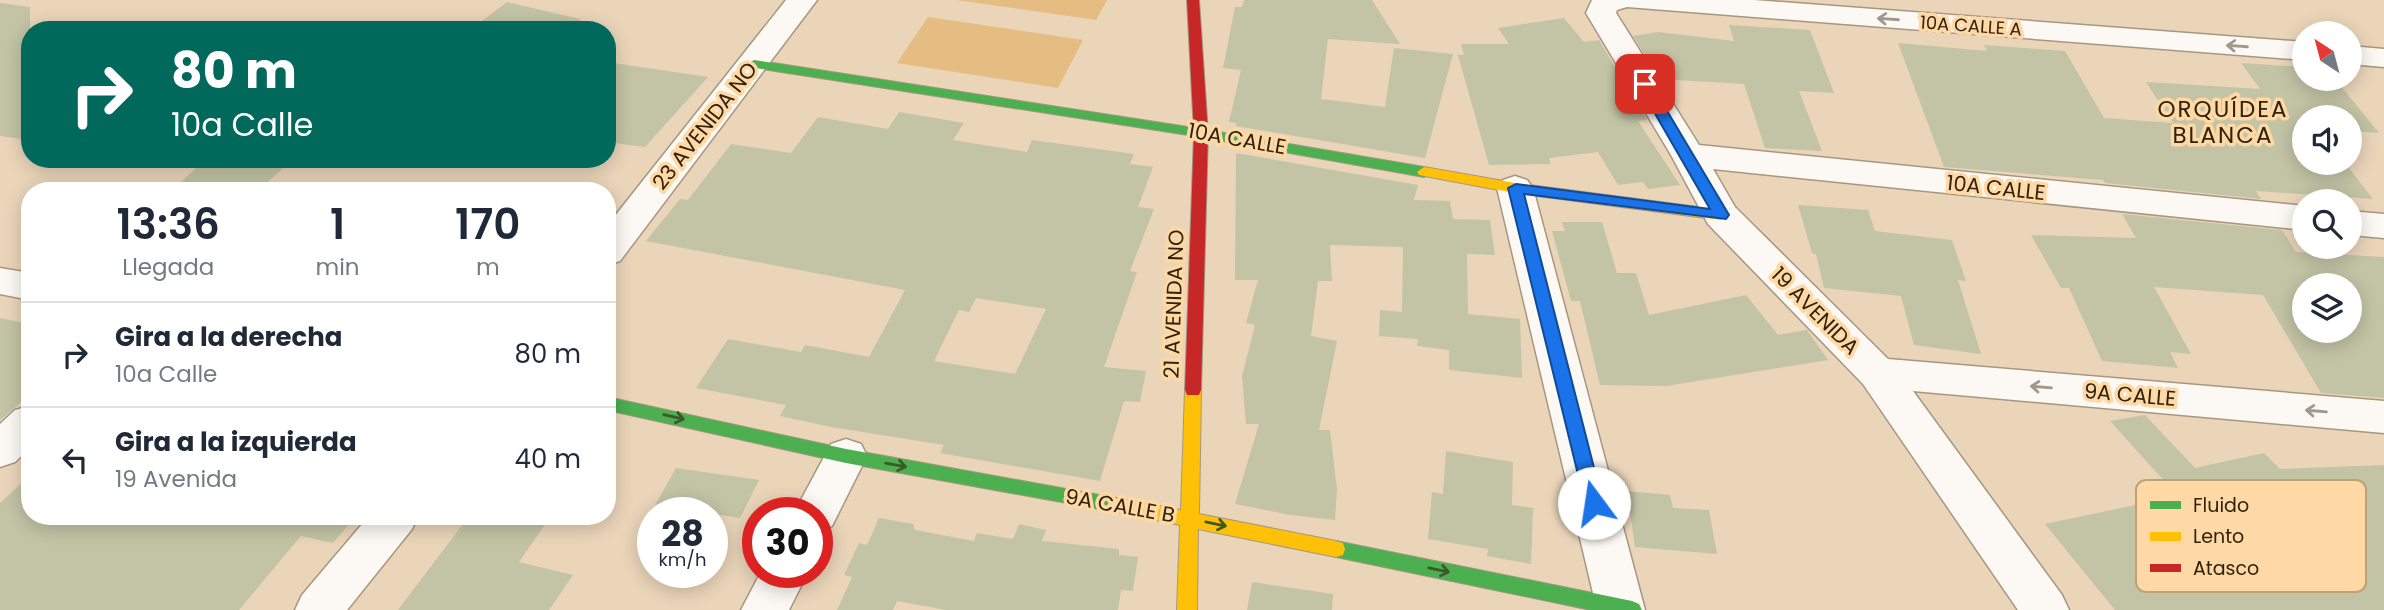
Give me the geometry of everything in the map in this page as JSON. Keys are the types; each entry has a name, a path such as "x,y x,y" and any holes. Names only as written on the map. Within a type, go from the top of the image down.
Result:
{"street":[{"name":"23 AVENIDA NO","path":"616,240 802,0"},
{"name":"21 AVENIDA NO","path":"1187,610 1200,133 1193,0"},
{"name":"10A CALLE A","path":"1619,1 2292,50"},
{"name":"19 AVENIDA","path":"1619,1 1601,13 1688,155 1721,215 1877,373 2045,610"},
{"path":"2362,56 2384,58"},
{"name":"10A CALLE","path":"754,64 1200,133 1516,188 1721,215"},
{"name":"10A CALLE","path":"1688,155 2292,217"},
{"path":"1516,188 1625,609"},
{"path":"2362,224 2384,226"},
{"path":"0,281 21,285"},
{"name":"9A CALLE","path":"1877,373 2384,417"},
{"name":"9A CALLE B","path":"616,405 846,456 1189,518 1625,609"},
{"path":"0,450 21,430"},
{"path":"824,497 846,456"},
{"path":"319,610 389,525"},
{"path":"765,610 777,588"}],"shaded area":[{"path":"956,0 1107,0 1096,20"},
{"path":"928,17 1083,40 1058,88 897,63"}],"building":[{"path":"1244,0 1372,0 1400,44 1328,39 1321,99 1385,107 1394,48 1453,54 1425,158 1236,126 1236,123 1229,122 1241,70 1223,68 1235,7 1242,7"},
{"path":"507,2 580,19 580,21 482,21"},
{"path":"0,3 30,7 30,21 21,21 21,139 0,136"},
{"path":"1564,18 1584,42 1599,40 1647,120 1638,121 1680,185 1648,189 1643,182 1618,185 1598,152 1549,158 1551,164 1489,165 1458,55 1464,55 1461,44 1509,44 1498,28"},
{"path":"1729,25 1810,30 1834,93 1799,91 1822,151 1765,148 1744,84 1660,79 1633,36 1658,32 1734,41"},
{"path":"1898,43 1987,51 1984,45 2065,51 2104,118 2173,123 2146,82 2260,89 2241,63 2292,66 2292,91 2345,91 2356,105 2292,105 2292,175 2354,175 2373,199 2362,198 2362,189 2292,189 2292,193 2256,191 2261,199 2105,183 2103,180 1944,167"},
{"path":"616,63 708,77 645,147 616,143"},
{"path":"899,112 964,123 953,140 1027,152 1032,140 1134,154 1130,164 1153,167 1138,207 1154,209 1130,271 1137,272 1104,367 1146,371 1140,402 1124,401 1100,481 940,453 944,445 780,416 786,405 696,388 728,339 801,352 805,345 869,357 905,290 646,241 680,199 688,200 731,144 791,153 818,117 888,129","holes":["976,298 1046,309 1015,374 934,361 959,310 969,312"]},
{"path":"2362,112 2379,133 2362,132"},
{"path":"1236,153 1418,185 1414,200 1450,201 1453,219 1490,220 1495,255 1467,254 1468,314 1520,319 1522,378 1449,370 1449,350 1417,346 1418,339 1379,336 1380,310 1402,312 1403,247 1330,245 1332,281 1318,281 1311,336 1337,341 1319,430 1330,430 1337,489 1335,520 1235,504 1259,424 1246,424 1242,376 1255,325 1246,323 1258,280 1235,280"},
{"path":"196,168 283,168 268,182 181,182"},
{"path":"1798,205 1868,210 1875,231 1952,240 1966,281 1958,280 1981,354 1914,345 1901,296 1824,288 1816,254 1812,253"},
{"path":"2122,214 2282,230 2292,246 2292,259 2384,257 2384,398 2321,393 2263,295 2154,287 2191,354 2170,352 2178,368 2102,361 2069,288 2061,288 2031,235 2136,238"},
{"path":"1562,222 1602,222 1617,273 1636,273 1649,315 1746,295 1778,335 1807,330 1828,360 1666,386 1600,385 1580,301 1571,301 1552,231 1565,231"},
{"path":"0,318 21,322 21,402 0,420"},
{"path":"2145,415 2195,468 2264,453 2280,469 2384,465 2384,610 2115,610 2045,524 2136,505 2136,592 2366,592 2366,480 2163,480 2110,421"},
{"path":"1446,451 1513,462 1512,505 1533,508 1531,564 1487,556 1488,549 1428,539 1432,492 1443,494"},
{"path":"676,468 759,480 750,497 742,497 740,518 728,516 728,497 660,497"},
{"path":"21,483 21,525 348,525 333,543 301,536 239,610 0,610 0,503"},
{"path":"1627,491 1670,495 1673,508 1709,510 1717,554 1635,547"},
{"path":"879,518 913,524 915,530 974,541 977,533 1013,539 1019,524 1046,530 1042,541 1119,549 1119,555 1138,557 1133,591 1121,590 1118,610 946,610 897,601 893,610 837,610 852,577 844,575 859,543 867,545"},
{"path":"462,525 545,525 519,562 573,575 549,610 398,610"},
{"path":"1252,582 1333,594 1332,610 1247,610"}],"traffic: fast":[{"path":"754,64 1201,133 1424,172"},
{"path":"616,405 846,456 1116,505"},
{"path":"1336,549 1632,610"}],"traffic: slow":[{"path":"1424,172 1515,188 1721,215"},
{"path":"1187,610 1193,390"},
{"path":"1116,505 1336,549"}],"traffic: jam":[{"path":"1193,0 1201,133 1193,390"}],"district":[{"name":"ORQUÍDEA BLANCA","path":"2223,122"}],"route":[{"path":"1594,503 1516,188 1721,215 1645,84"}]}
